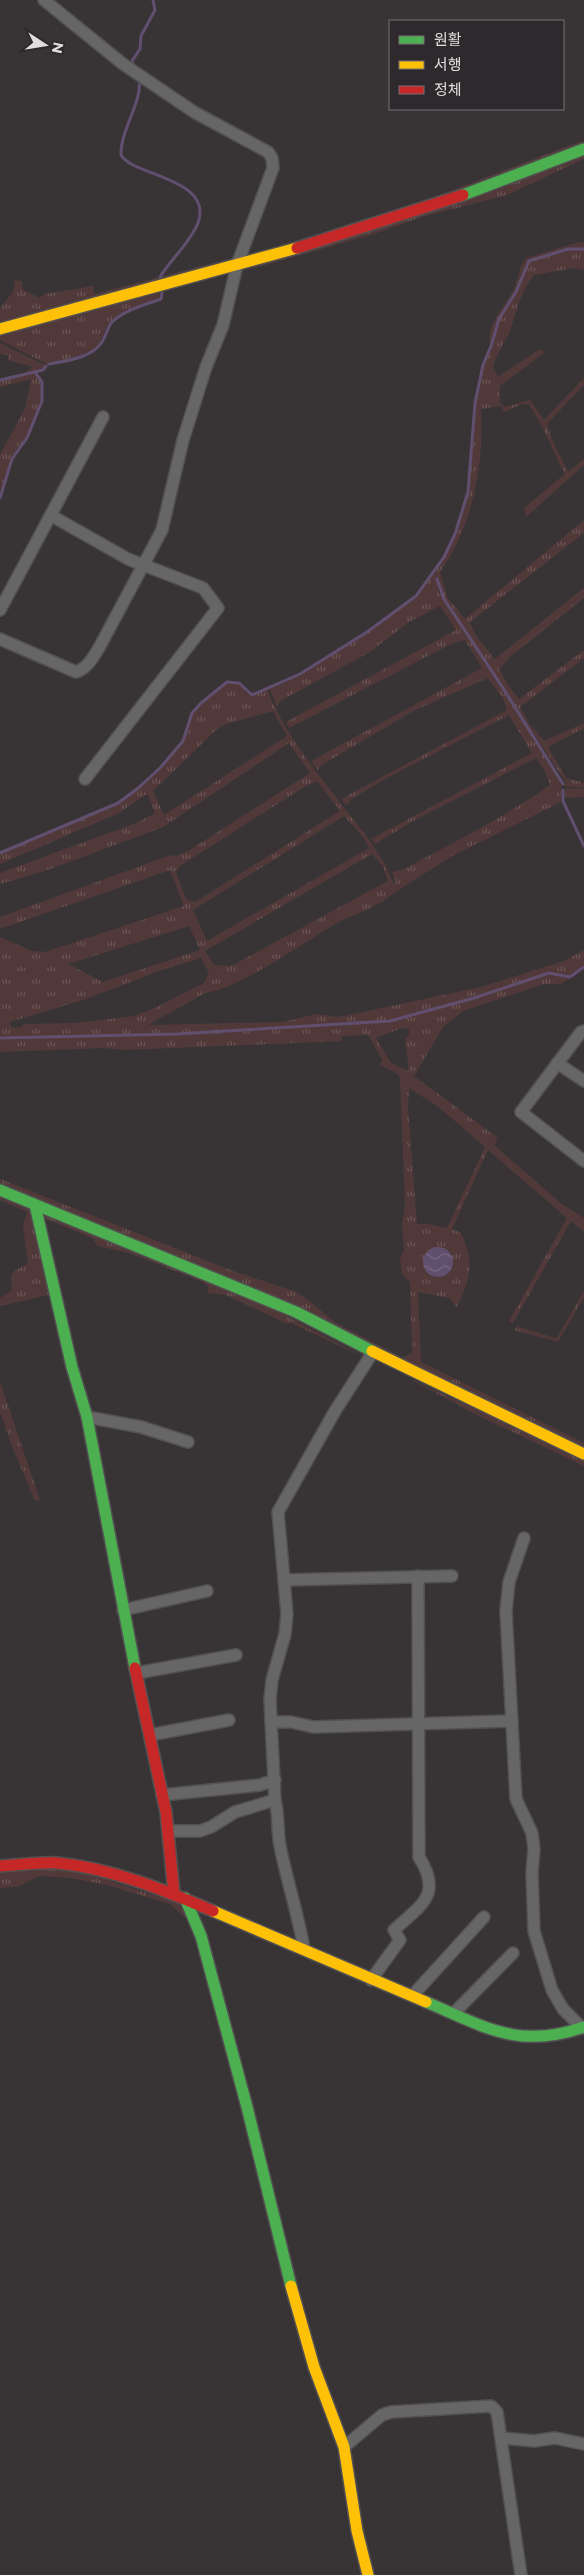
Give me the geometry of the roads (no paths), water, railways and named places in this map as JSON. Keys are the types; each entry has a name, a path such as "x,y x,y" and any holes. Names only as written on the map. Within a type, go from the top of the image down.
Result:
{"street":[{"path":"0,639 76,672 82,670 100,646 162,530 183,440 206,367 223,325 237,265 273,168 272,158 268,152 194,112 123,64 44,0"},
{"path":"0,329 348,233 463,196 584,149"},
{"path":"0,610 104,417"},
{"path":"52,516 128,559 144,564 179,581 203,588 218,608 85,779"},
{"path":"584,1031 581,1032 521,1112 584,1161"},
{"path":"557,1063 584,1081"},
{"path":"0,1190 296,1312 373,1352 584,1454"},
{"path":"35,1205 72,1367 87,1417 123,1610 169,1831 179,1896 201,1936 311,2358 344,2446 357,2531 368,2575"},
{"path":"304,1949 280,1848 277,1827 279,1816 274,1780 271,1722 272,1680 285,1634 287,1614 278,1512 335,1411 373,1352"},
{"path":"87,1417 141,1427 188,1442"},
{"path":"524,1538 509,1582 506,1611 516,1799 530,1826 533,1841 534,1931 552,1990 563,2009 583,2028"},
{"path":"371,1980 400,1940 394,1930 426,1900 429,1890 429,1874 419,1857 418,1576"},
{"path":"284,1580 452,1576"},
{"path":"123,1610 207,1590"},
{"path":"137,1673 236,1655"},
{"path":"150,1734 229,1720"},
{"path":"271,1722 291,1722 313,1728 512,1721"},
{"path":"162,1795 260,1785 274,1780"},
{"path":"169,1831 200,1830 211,1827 235,1812 276,1800"},
{"path":"0,1866 55,1863 89,1867 179,1896 304,1949 371,1980 501,2033 519,2037 550,2037 583,2028"},
{"path":"412,1996 484,1917"},
{"path":"454,2013 513,1953"},
{"path":"344,2446 382,2415 391,2412 491,2406 497,2412 502,2438 521,2575"},
{"path":"502,2438 534,2441 555,2438 584,2444"}],"water":[{"path":"438,1247 444,1248 452,1256 452,1268 444,1276 438,1277 432,1276 424,1268 423,1262 424,1256 432,1248"}],"waterway":[{"path":"134,66 132,61 140,49 141,36 155,10 153,0"},
{"path":"139,79 138,97 124,136 121,155 128,162 184,187 194,196 200,208 195,230 160,277"},
{"path":"0,853 118,803 137,789 160,768 183,741 192,713 201,703 227,682 239,683 252,695 300,674 367,632 416,596 444,557 455,534 468,492 475,403 483,365 499,319 516,292 529,261 568,249 584,249"},
{"path":"49,364 78,358 92,352 102,342 112,322 129,311 161,299 162,292"},
{"path":"0,380 43,370 46,366"},
{"path":"0,498 12,459 27,438 42,401 42,382 35,372"},
{"path":"437,579 444,599 563,784"},
{"path":"563,790 563,801 584,846"},
{"path":"0,1038 177,1034 390,1021 474,998 549,973 570,977 584,967"}]}
